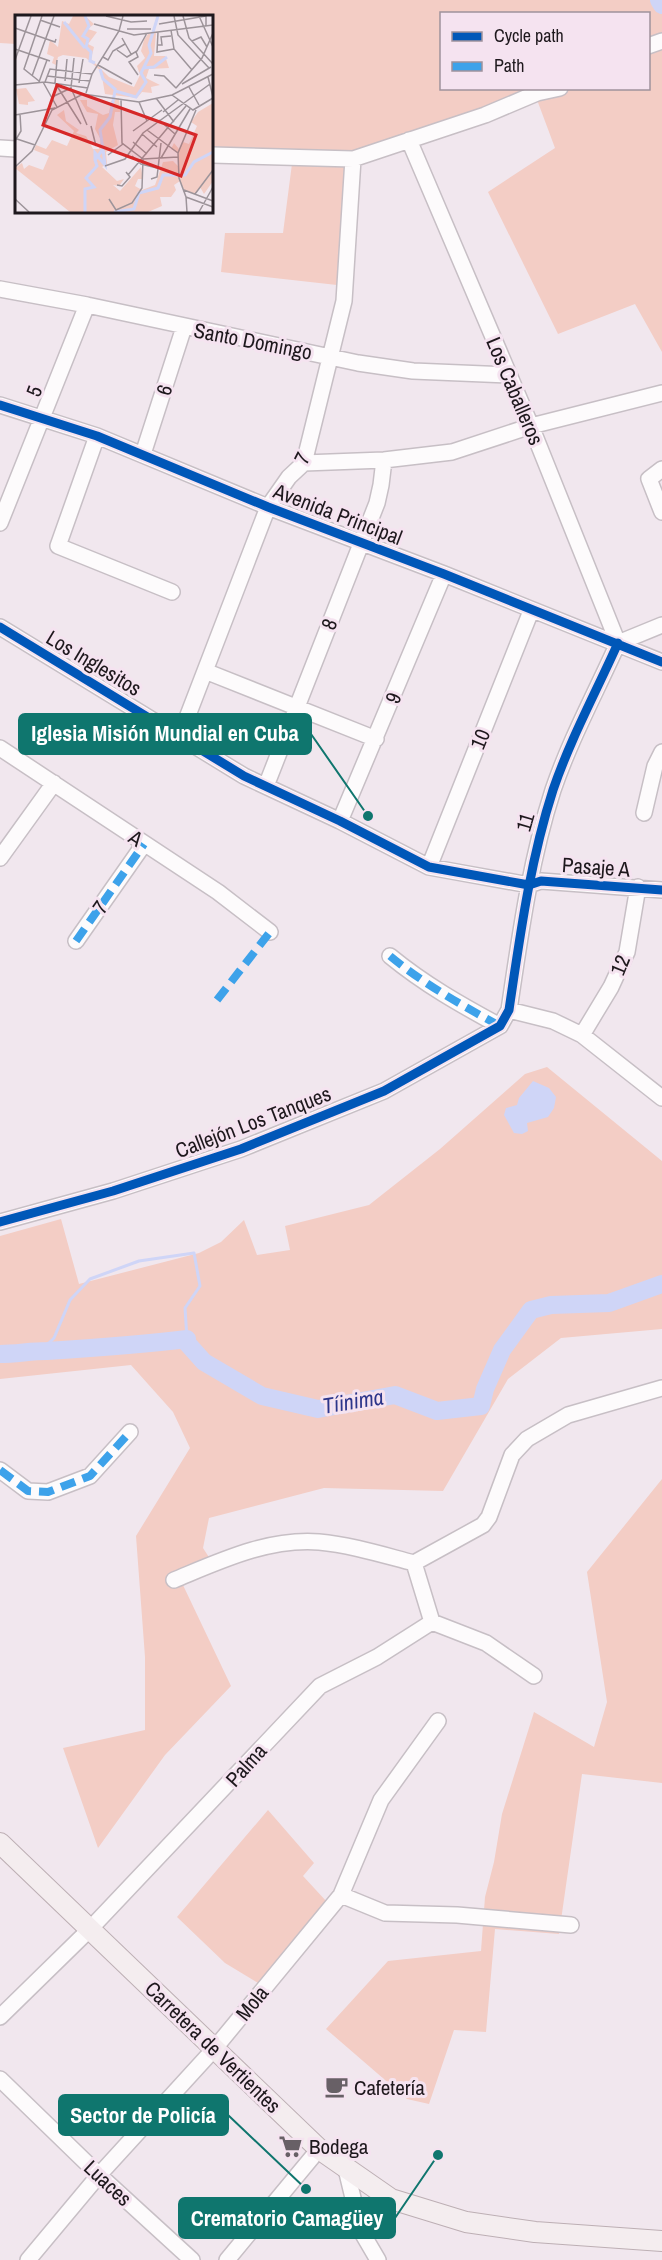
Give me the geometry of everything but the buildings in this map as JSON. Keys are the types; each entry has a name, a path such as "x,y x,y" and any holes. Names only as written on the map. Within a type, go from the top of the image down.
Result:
{"main road":[{"name":"Carretera de Vertientes","path":"0,1843 319,2149 391,2199 466,2222 535,2232 662,2241"}],"street":[{"path":"213,155 353,159 551,90"},
{"name":"Los Caballeros","path":"409,140 531,426 618,644"},
{"path":"0,148 15,149"},
{"name":"7","path":"180,736 268,507 289,477 304,463 344,300 353,159"},
{"name":"Santo Domingo","path":"0,289 87,305 358,363 413,371 508,375"},
{"name":"5","path":"0,523 87,305"},
{"name":"6","path":"143,453 184,327"},
{"path":"304,463 384,460 452,452 531,426 662,393"},
{"name":"Avenida Principal","path":"0,405 97,435 268,507 444,574 662,662"},
{"path":"97,435 58,546 172,592"},
{"name":"8","path":"266,786 377,503 384,460"},
{"path":"662,469 650,478 662,512"},
{"name":"9","path":"340,821 444,574"},
{"name":"10","path":"429,867 531,611"},
{"path":"618,644 662,625"},
{"name":"Los Inglesitos","path":"0,627 244,776 340,821 429,867 529,885"},
{"name":"11","path":"504,1019 538,842 554,788 618,644"},
{"path":"205,671 376,740"},
{"name":"A","path":"0,748 218,892 270,932"},
{"path":"644,813 655,766 662,752"},
{"path":"0,858 54,783"},
{"name":"7","path":"76,941 144,844"},
{"name":"Pasaje A","path":"529,885 541,881 662,890"},
{"name":"12","path":"582,1035 611,987 627,952 638,887"},
{"path":"390,956 456,1003 504,1019 553,1021 582,1035 659,1089"},
{"name":"Callejón Los Tanques","path":"0,1222 113,1191 241,1149 384,1090 504,1019"},
{"path":"174,1580 240,1554 298,1542 335,1544 414,1563 483,1526 489,1517 512,1455 527,1439 568,1415 662,1388"},
{"path":"0,1470 28,1491 48,1492 90,1476 130,1432"},
{"path":"414,1563 432,1622 486,1643 534,1676"},
{"name":"Palma","path":"0,2017 90,1929 320,1686 377,1657 432,1622"},
{"name":"Mola","path":"28,2260 99,2175 215,2048 341,1895 381,1800 438,1721"},
{"path":"341,1895 386,1913 457,1915 571,1925"},
{"name":"Luaces","path":"0,2079 99,2175 192,2260"},
{"path":"227,2260 319,2149"},
{"path":"346,2169 361,2231 378,2260"},
{"path":"358,2222 363,2210 372,2204 391,2199"}],"shaded area":[{"path":"0,0 662,0 662,352 635,304 558,334 488,192 555,148 533,90 650,90 650,12 440,12 440,90 530,90 348,161 337,285 221,272 225,233 283,233 293,156 213,150 213,15 15,15 15,44 0,43"},
{"path":"547,1067 662,1161 662,1329 561,1338 508,1379 443,1491 324,1488 209,1518 203,1548 214,1565 182,1583 231,1686 165,1755 98,1848 63,1748 145,1730 145,1657 136,1536 190,1448 173,1412 131,1365 0,1379 0,1236 61,1219 79,1284 199,1253 221,1242 244,1220 257,1255 290,1250 285,1226 369,1205 440,1149 525,1074"},
{"path":"662,1479 662,1783 582,1774 559,1934 495,1929 486,2032 454,2030 429,2104 407,2099 326,2029 388,1961 481,1951 485,1897 502,1814 534,1712 594,1747 607,1702 587,1572"},
{"path":"268,1810 314,1863 303,1876 327,1902 258,1983 225,1963 177,1917"}],"water":[{"path":"533,1081 549,1088 556,1097 554,1108 548,1117 527,1123 528,1131 522,1134 514,1133 504,1115 506,1108 517,1105 519,1098"}],"waterway":[{"path":"659,0 662,5"},
{"path":"41,1351 54,1338 70,1300 90,1279 139,1261 194,1253 200,1286 185,1308 187,1339"},
{"name":"Tíinima","path":"0,1354 187,1339 187,1343 204,1362 262,1396 318,1409 395,1395 437,1411 481,1406 485,1389 502,1350 531,1310 551,1305 609,1303 662,1284"}],"marked path":[{"path":"76,941 144,844"},
{"path":"217,1000 270,932"},
{"path":"390,956 443,994 500,1026"},
{"path":"0,1470 28,1491 48,1492 90,1476 130,1432"}],"cycle path":[{"path":"0,405 97,436 268,507 444,574 662,662"},
{"path":"0,627 244,776 340,821 429,867 529,885 541,881 662,890"},
{"path":"0,1222 113,1191 241,1149 384,1091 500,1026 509,1010 532,871 553,790 575,734 618,643"}],"place":[{"name":"Iglesia Misión Mundial en Cuba","path":"368,816"},
{"name":"Cafetería","path":"336,2087"},
{"name":"Bodega","path":"291,2146"},
{"name":"Crematorio Camagüey","path":"438,2155"},
{"name":"Sector de Policía","path":"306,2189"}]}
